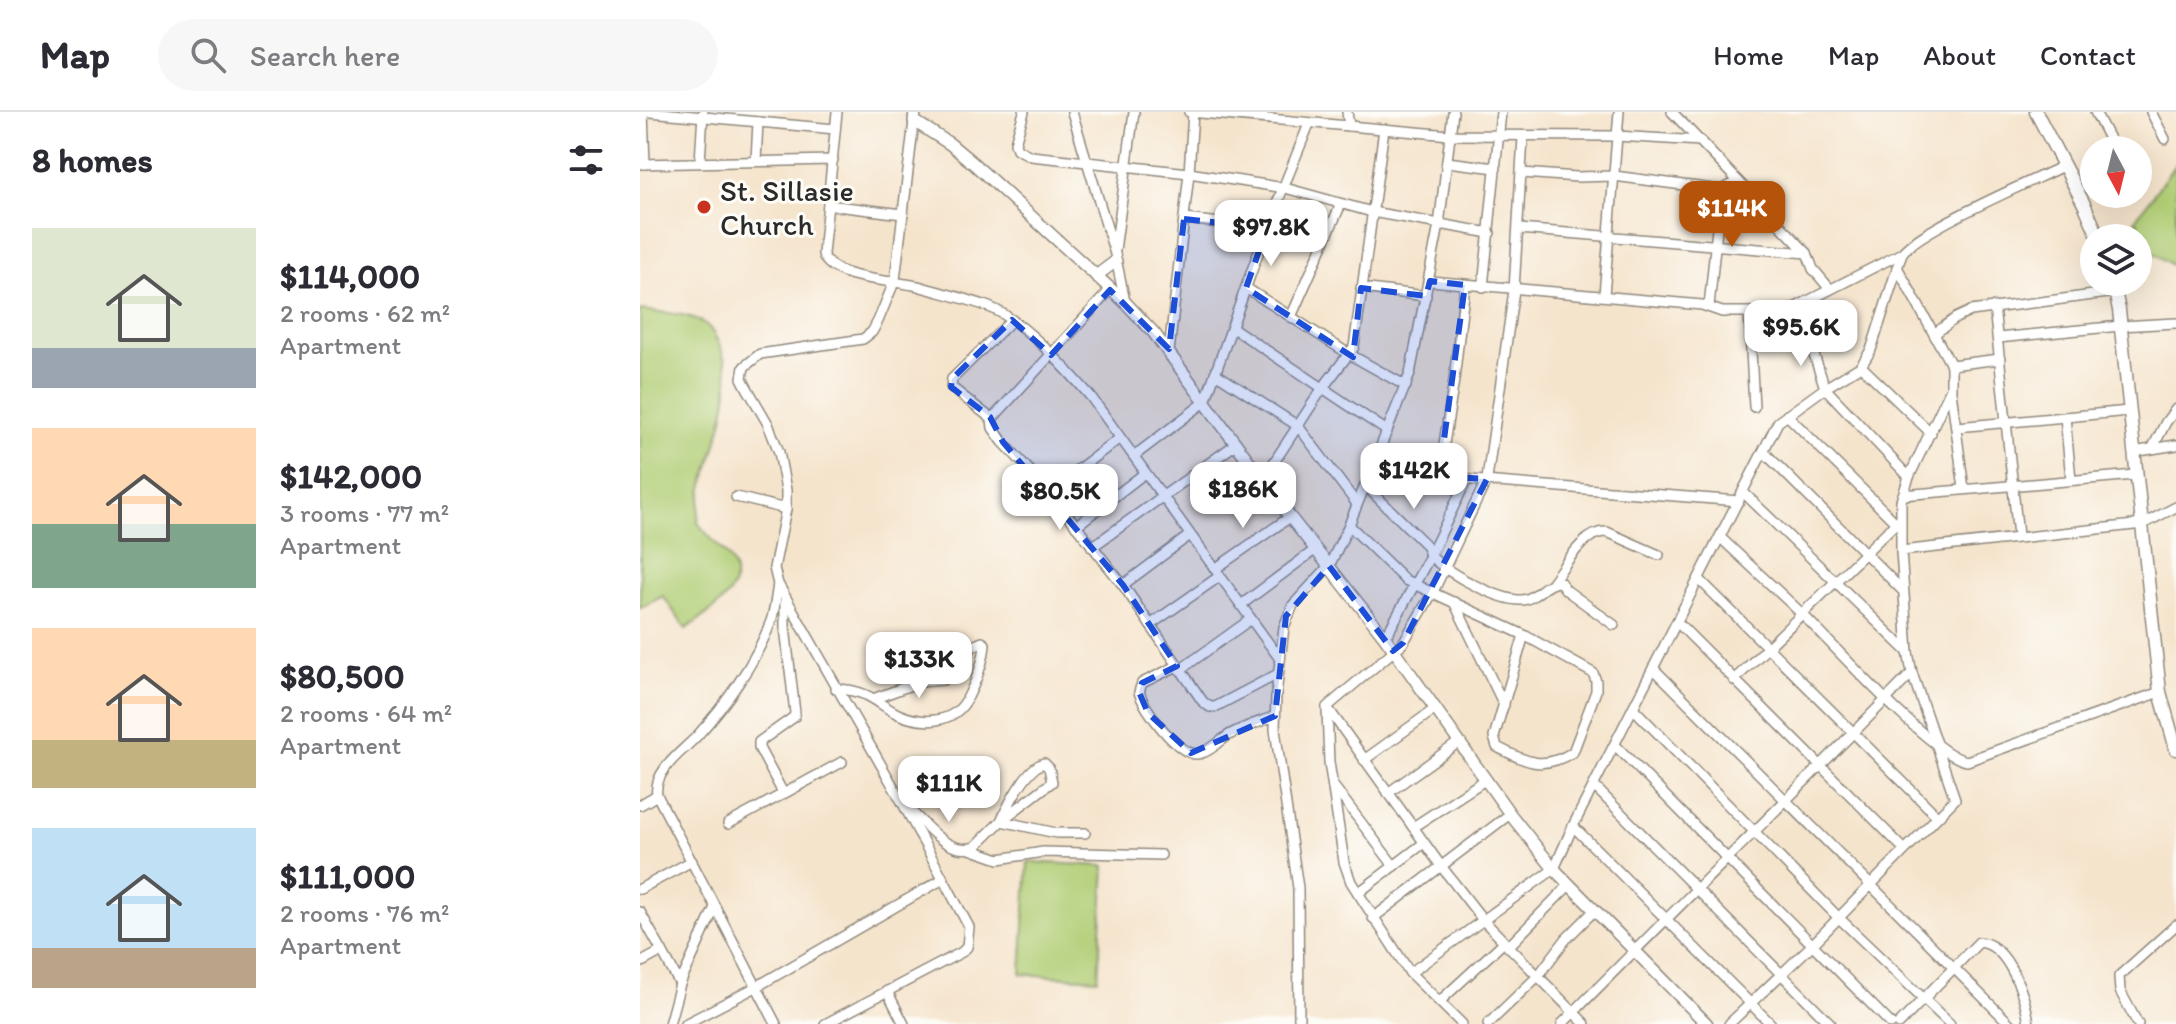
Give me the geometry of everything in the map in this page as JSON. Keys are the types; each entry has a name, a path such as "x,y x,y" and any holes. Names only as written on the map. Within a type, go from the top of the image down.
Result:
{"highway":[{"path":"2036,112 2092,224"},
{"path":"2115,296 2160,692 2176,749"}],"main road":[{"path":"915,116 962,154 1125,302 1169,352 1290,517 1384,636 1485,780 1554,869 1707,1024"},
{"path":"1096,276 1116,258"}],"street":[{"path":"643,112 643,164 833,160"},
{"path":"650,112 703,114 835,129"},
{"path":"837,112 823,254 825,262 852,275 895,280 991,307 1012,320 1091,397 1280,659"},
{"path":"1024,112 1015,143 1022,153 1051,160 1189,173 1285,188 1372,212 1490,233"},
{"path":"1072,112 1116,258 1125,302"},
{"path":"1116,258 1134,112"},
{"path":"1169,352 1189,173 1191,112 1450,135 1616,136 1701,141"},
{"path":"1347,112 1349,126"},
{"path":"1299,1024 1298,888 1275,729 1286,616 1329,566 1406,386 1430,281 1453,112"},
{"path":"1483,287 1501,112"},
{"path":"1604,295 1619,112"},
{"path":"1672,112 1807,253 1813,269 1830,289"},
{"path":"2095,112 2108,136"},
{"path":"2151,112 2165,139"},
{"path":"700,162 703,114"},
{"path":"825,1024 967,947 969,927 778,584 774,568 786,509 786,490 779,452 768,424 742,378 744,367 760,354 863,339 872,332 895,280 915,116"},
{"path":"756,161 758,122"},
{"path":"1134,456 1205,402 1267,228 1309,124"},
{"path":"1263,479 1322,389 1354,347 1384,129"},
{"path":"1462,1024 1410,973 1358,893 1344,862 1329,762 1327,708 1403,643 1433,592 1487,479 1514,290 1523,137"},
{"path":"1447,162 1496,168"},
{"path":"1430,281 1709,306 1722,312 1786,312 1902,253 1914,242 1953,220 2063,166"},
{"path":"1522,173 1614,176 1721,190 1738,182"},
{"path":"1709,306 1721,190"},
{"path":"1291,317 1341,204"},
{"path":"828,205 903,214"},
{"path":"1184,219 1267,228"},
{"path":"1519,229 1807,253"},
{"path":"1410,973 1554,869 1778,422 1861,366 1871,350 1902,253"},
{"path":"1897,267 1951,365 1964,489"},
{"path":"1439,476 1465,285"},
{"path":"1246,288 1349,354 1406,386"},
{"path":"1361,288 1426,296"},
{"path":"992,419 1110,290"},
{"path":"1934,334 1956,318 1994,307 2080,293"},
{"path":"1994,307 2018,536"},
{"path":"1749,313 1754,407"},
{"path":"1012,320 952,379 951,387 992,419 993,428 1003,442 1049,491 1123,585 1195,692 1211,707 1278,674"},
{"path":"1998,338 2176,323"},
{"path":"1233,328 1387,431"},
{"path":"1808,337 1825,388 1909,477"},
{"path":"1951,365 2000,359"},
{"path":"1861,366 1931,433"},
{"path":"1215,373 1298,426 1357,504"},
{"path":"1729,1024 1812,945 1955,797 1912,673 1898,521 1909,477 1951,388"},
{"path":"2152,449 2176,409"},
{"path":"1957,427 2129,411"},
{"path":"1787,415 1898,521"},
{"path":"2065,417 2071,479"},
{"path":"1049,491 1120,438"},
{"path":"1092,547 1236,444"},
{"path":"2133,452 2176,445"},
{"path":"1764,452 1902,590"},
{"path":"1370,472 1742,497 1908,652"},
{"path":"1076,526 1145,473"},
{"path":"1903,495 2135,475"},
{"path":"1384,636 1430,556 1467,479"},
{"path":"1365,485 1426,545 1430,556 1480,589 1508,599 1529,599 1552,582 1589,537 1599,532 1607,532 1659,555"},
{"path":"736,497 786,509"},
{"path":"1901,551 2143,524 2176,507"},
{"path":"1150,625 1290,517"},
{"path":"1734,680 1898,521"},
{"path":"1349,525 1405,580 1524,635 1593,673 1596,691 1573,752 1541,764 1528,763 1497,747 1494,737 1524,635"},
{"path":"1123,585 1190,535"},
{"path":"1721,538 1886,699 1952,758 1967,761 2160,692"},
{"path":"1241,605 1316,549"},
{"path":"1700,580 1937,816"},
{"path":"1552,582 1560,582 1566,590 1614,625"},
{"path":"776,1024 657,795 657,780 735,687 772,618 778,584"},
{"path":"783,793 759,748 759,742 794,717 795,713 785,627 785,597"},
{"path":"1454,602 1504,705"},
{"path":"1251,619 1179,668 1142,683 1139,692 1148,713 1170,738 1191,753 1201,753 1227,736 1275,716"},
{"path":"1677,622 1904,849"},
{"path":"836,689 851,690 898,714 930,722 956,714 971,691 985,644 982,642 973,646 943,680 919,682 873,699"},
{"path":"1653,668 2010,1024"},
{"path":"1562,1024 1912,673"},
{"path":"1327,708 1483,920 1585,1024"},
{"path":"1633,708 1838,917 1950,1024"},
{"path":"1364,760 1435,709"},
{"path":"1388,793 1459,742"},
{"path":"1616,746 1891,1024"},
{"path":"728,824 842,762"},
{"path":"970,849 1052,782 1049,768 1044,763 1035,766 1012,797 1001,821"},
{"path":"1413,827 1485,780"},
{"path":"1333,785 1394,866"},
{"path":"1594,786 1831,1024"},
{"path":"640,805 657,795"},
{"path":"901,800 947,844 999,859 1043,852 1161,855"},
{"path":"1373,918 1510,814"},
{"path":"1001,821 1056,833 1085,833"},
{"path":"1573,826 1771,1024"},
{"path":"1358,893 1424,843"},
{"path":"640,889 692,861"},
{"path":"685,1024 756,987 943,879"},
{"path":"1440,1001 1569,885"},
{"path":"669,1024 680,984 715,907"},
{"path":"1488,1024 1538,976 1566,939 1594,911"},
{"path":"640,912 680,984"},
{"path":"2138,1024 2120,991 2119,976 2176,925"},
{"path":"1899,1024 1979,942 1992,945 2007,962 2019,987 2029,1024"},
{"path":"640,963 662,951"},
{"path":"887,991 904,1024"}],"highlighted area":[{"path":"1184,219 1267,228 1246,288 1353,357 1361,288 1426,296 1430,281 1465,285 1439,476 1487,479 1403,643 1393,651 1329,566 1286,616 1275,716 1191,753 1148,713 1139,692 1142,683 1177,666 1123,585 1003,442 990,417 951,387 952,379 1012,320 1051,355 1110,290 1169,349"}],"green space":[{"path":"2176,163 2176,268 2152,252 2152,224 2138,224 2135,220 2144,208 2152,208 2152,196"},
{"path":"640,310 682,315 705,324 716,338 725,361 728,384 726,407 700,500 698,523 728,557 735,580 731,590 715,608 686,629 663,596 640,608"},
{"path":"1028,862 1105,866 1098,979 1021,974"}],"place":[{"name":"St. Sillasie Church","path":"704,207"}]}
